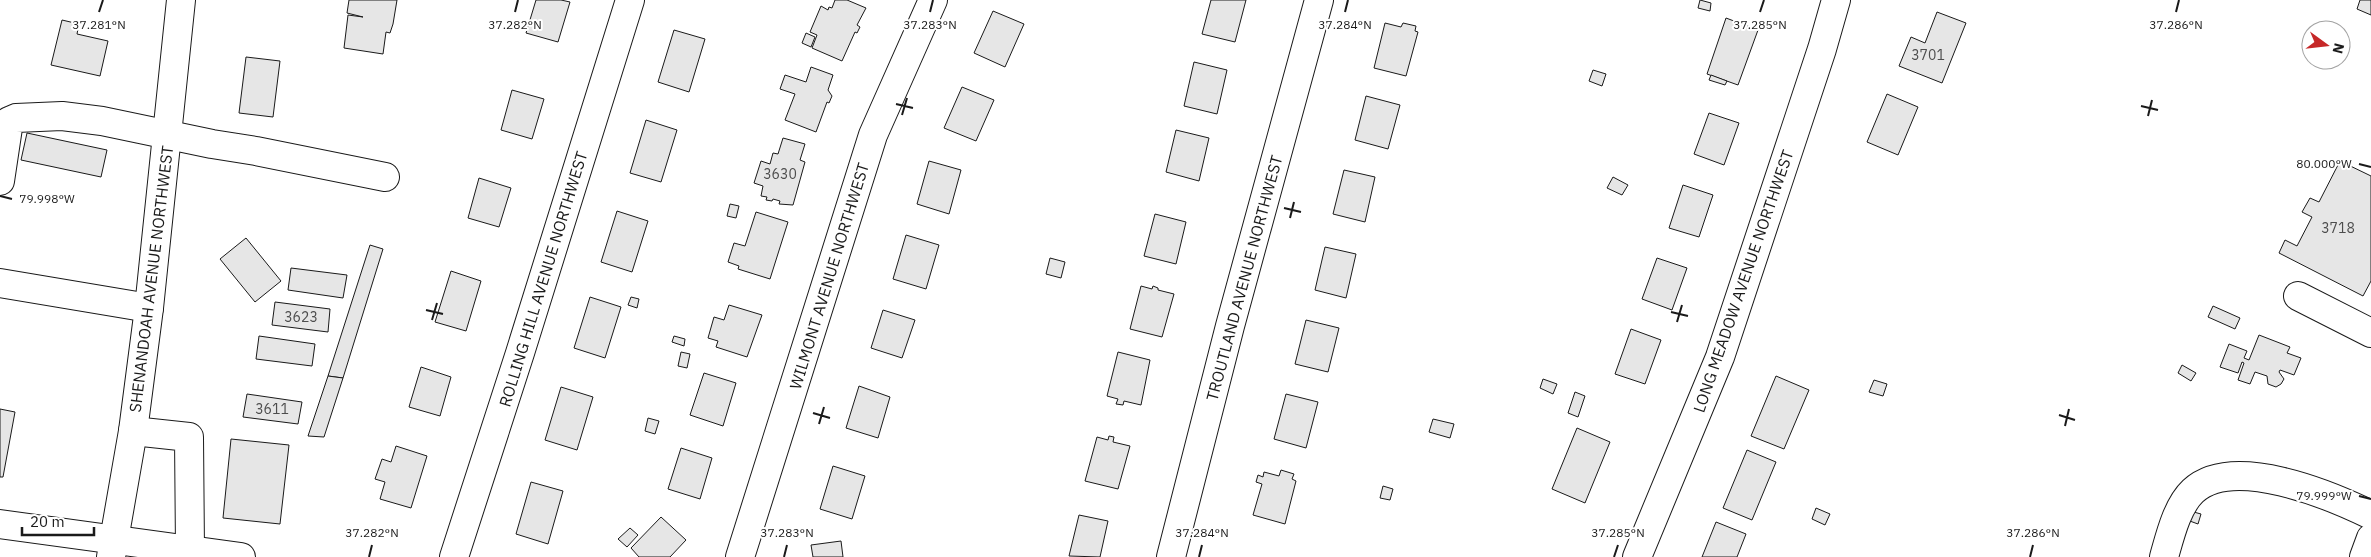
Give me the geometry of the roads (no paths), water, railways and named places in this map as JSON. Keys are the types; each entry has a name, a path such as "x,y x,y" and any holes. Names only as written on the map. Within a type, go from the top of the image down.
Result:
{"street":[{"name":"SHENANDOAH AVENUE NORTHWEST","path":"113,548 133,431 149,308 181,0"},
{"name":"ROLLING HILL AVENUE NORTHWEST","path":"454,557 630,0"},
{"name":"WILMONT AVENUE NORTHWEST","path":"740,557 873,135 933,0"},
{"name":"TROUTLAND AVENUE NORTHWEST","path":"1171,557 1230,326 1319,0"},
{"name":"LONG MEADOW AVENUE NORTHWEST","path":"1637,557 1720,357 1822,48 1836,0"},
{"path":"0,181 9,121 16,118 62,116 102,121 385,177"},
{"path":"0,283 149,308"},
{"path":"2298,296 2371,333"},
{"path":"133,431 189,437 190,550"},
{"path":"2164,557 2182,506 2192,491 2205,482 2222,478 2256,477 2284,482 2334,497 2371,515"},
{"path":"0,524 113,548 190,550 241,557"},
{"path":"2364,557 2371,538"}]}
